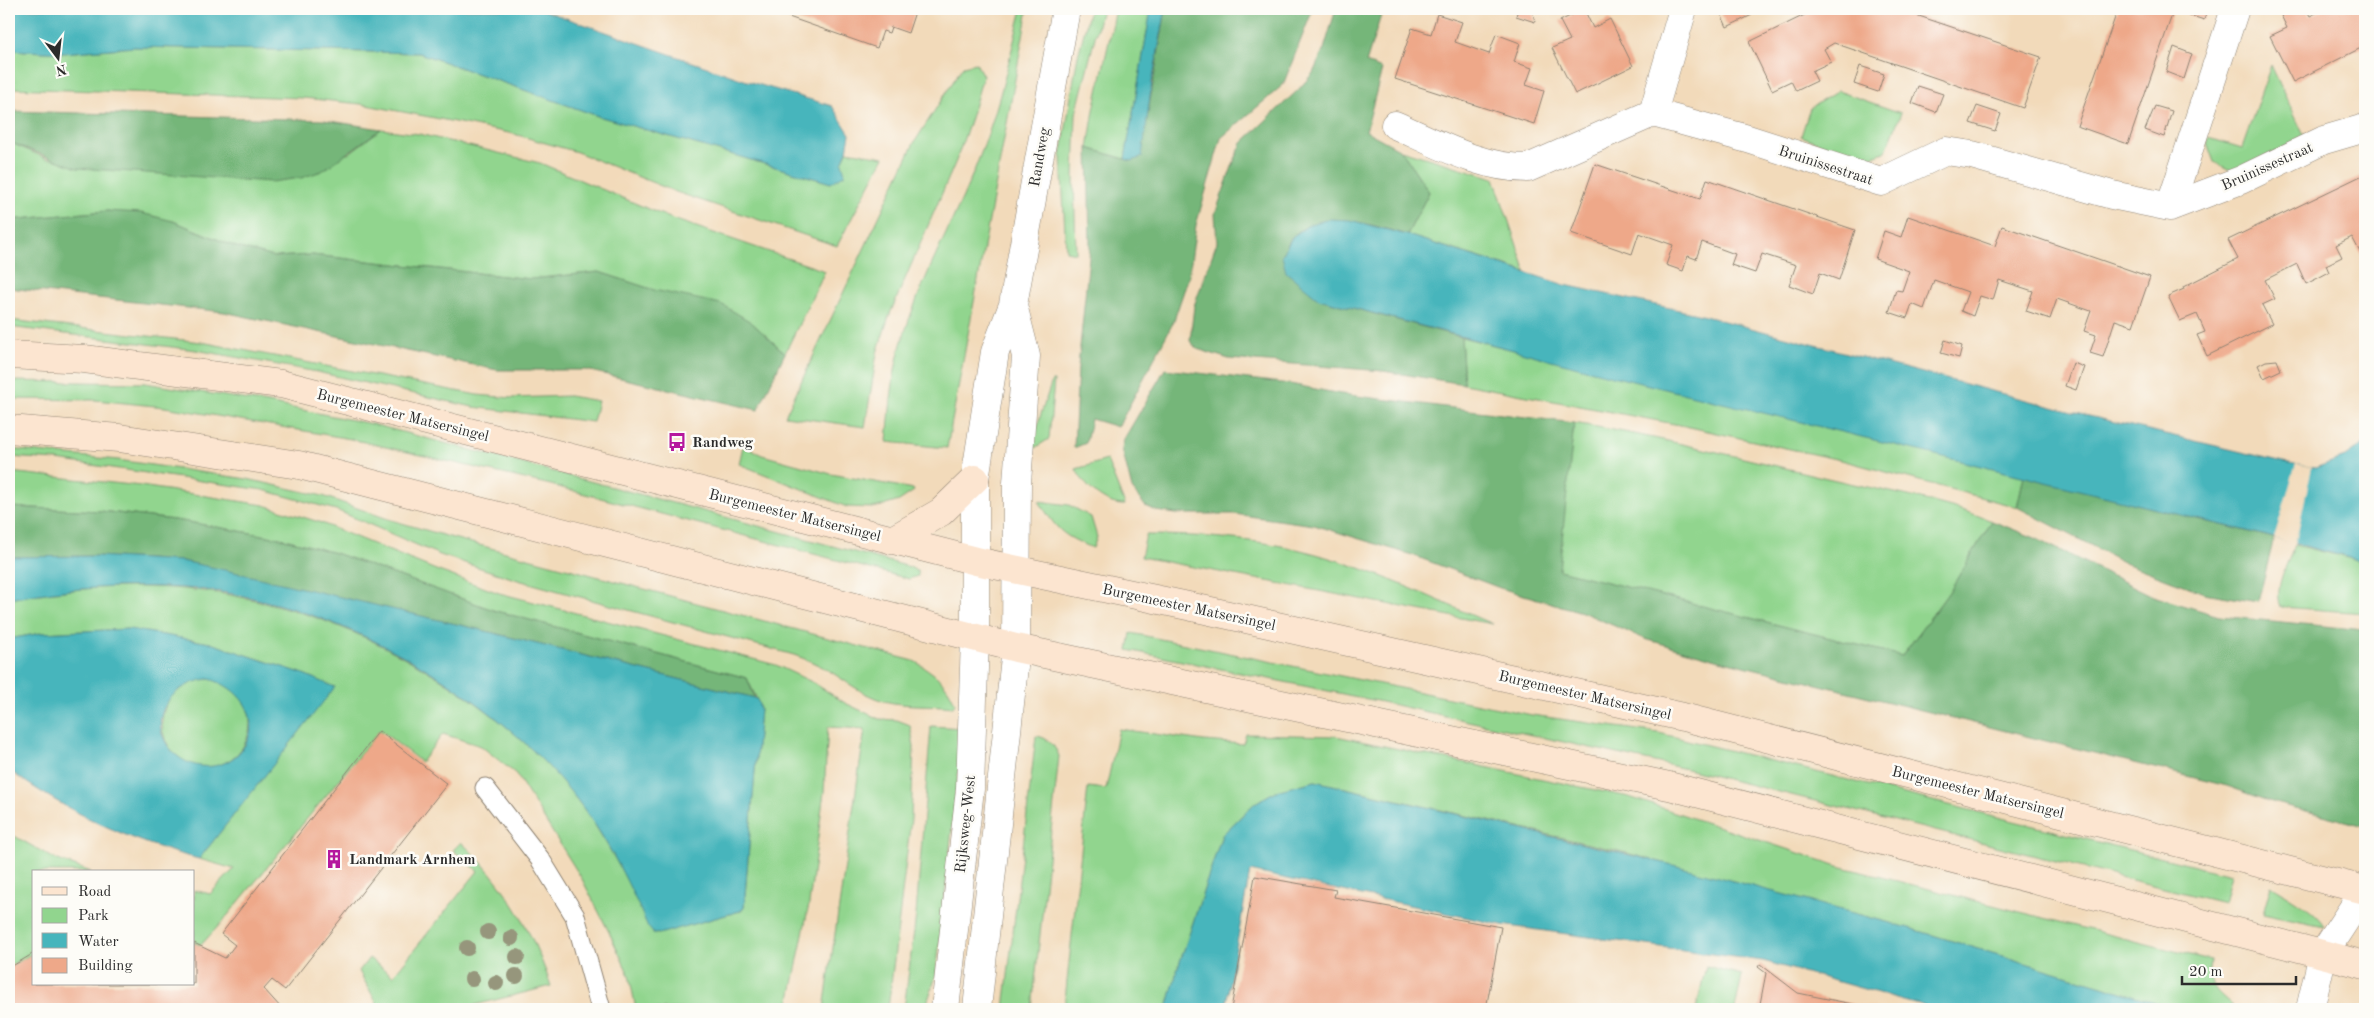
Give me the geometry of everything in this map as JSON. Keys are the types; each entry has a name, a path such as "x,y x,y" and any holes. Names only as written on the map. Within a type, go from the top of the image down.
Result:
{"main road":[{"name":"Burgemeester Matsersingel","path":"9,355 84,358 281,384 976,561 1188,606 1683,717 2365,890"},
{"path":"9,429 119,438 300,465 1016,648 1669,786 2365,965"},
{"path":"892,540 941,512 975,480"}],"street":[{"name":"Randweg","path":"976,561 975,480 996,352 1013,304 1066,9"},
{"path":"1395,125 1475,160 1506,168 1528,168 1653,113 1683,9"},
{"path":"2170,207 2235,9"},
{"name":"Bruinissestraat","path":"1653,113 1748,139 1881,182 1946,150 1972,155 2112,195 2170,207 2242,180 2324,140 2365,128"},
{"name":"Randweg","path":"1013,304 1026,356 1017,483 1016,648"},
{"name":"Rijksweg-West","path":"945,1009 970,789 976,561"},
{"path":"977,1009 1016,648"},
{"path":"2310,1009 2323,954 2365,890"}],"lane":[{"path":"485,788 540,859 575,916 599,1009"}],"green space":[{"path":"1022,9 1028,9 947,448 887,442 893,380 901,344 929,270 963,197 983,148 1000,96"},
{"path":"1090,9 1102,9 1076,114 1074,177 1076,253 1066,251 1061,157 1077,60"},
{"path":"1116,9 1151,9 1125,159 1088,148 1094,110"},
{"path":"1166,9 1313,9 1283,85 1221,138 1196,225 1189,276 1173,323 1118,427 1091,419 1086,443 1074,448 1078,367 1090,247 1088,148 1131,161 1146,124"},
{"path":"1336,9 1383,9 1366,63 1382,69 1366,131 1401,150 1429,192 1407,235 1363,223 1333,220 1319,222 1305,227 1293,236 1282,256 1319,299 1461,337 1464,384 1383,371 1229,359 1197,349 1190,341 1194,306 1217,242 1215,214 1242,143 1298,90 1313,73 1324,49"},
{"path":"134,47 419,53 598,116 831,183 847,151 884,157 837,246 676,192 577,152 514,134 435,118 361,104 303,98 9,88 9,50 63,53"},
{"path":"976,63 983,76 971,118 956,161 889,316 877,353 865,427 785,416 914,143 963,66"},
{"path":"2271,65 2305,138 2234,172 2214,162 2207,143 2209,138 2242,148"},
{"path":"1838,91 1901,113 1886,151 1864,160 1801,136 1810,108"},
{"path":"9,111 324,120 381,129 322,171 301,178 271,182 77,168 9,142"},
{"path":"381,129 419,134 540,163 670,218 825,271 785,353 751,322 599,272 531,279 312,255 274,257 236,247 173,221 107,211 9,220 9,142 48,159 348,154"},
{"path":"1401,150 1494,178 1526,272 1407,235 1429,192"},
{"path":"107,211 141,213 173,221 236,247 274,257 312,255 531,279 599,272 654,290 721,304 751,322 785,353 758,410 586,370 497,370 224,312 9,288 9,220"},
{"path":"9,320 201,342 477,395 512,398 569,396 598,401 593,422 473,407 317,372 196,350 9,327"},
{"path":"1461,337 2024,476 2017,507 1845,461 1685,426 1464,384"},
{"path":"1165,369 1290,384 1341,394 1574,423 1559,570 1902,656 1949,592 1992,521 2035,538 2153,596 2219,616 2365,630 2365,826 2275,803 2227,786 1720,660 1645,639 1582,612 1500,588 1412,555 1314,525 1234,514 1176,514 1156,511 1145,506 1132,489 1122,449 1124,439"},
{"path":"9,381 145,383 268,403 372,424 910,567 918,572 918,576 909,579 551,485 351,439 165,407 95,400 9,399"},
{"path":"1052,381 1054,381 1049,439 1033,449 1034,435"},
{"path":"1574,423 1669,441 1911,497 1952,507 1992,521 1949,592 1902,656 1558,570"},
{"path":"743,446 762,455 831,474 913,489 914,491 899,501 886,505 873,508 847,507 739,464"},
{"path":"9,449 118,460 247,479 323,496 388,519 453,538 914,661 944,683 955,703 953,707 901,704 884,701 861,691 818,665 794,655 518,580 440,555 336,510 263,490 57,460 9,457"},
{"path":"1107,460 1125,505 1110,502 1096,494 1084,482 1076,469"},
{"path":"9,472 141,486 264,505 319,522 436,570 499,593 776,665 814,683 845,703 879,719 897,720 910,725 914,746 911,819 888,1009 824,1009 865,729 828,727 824,792 809,904 788,1009 636,1009 629,975 582,879 516,774 481,746 443,734 421,762 380,730 223,921 201,945 195,943 195,890 210,894 234,869 199,859 334,687 301,673 210,643 129,629 41,633 9,639 9,599 67,591 124,587 178,589 232,595 284,608 336,625 388,649 439,678 475,702 510,729 542,759 584,808 656,934 740,911 744,908 760,709 758,701 747,678 496,611 335,553 285,539 182,521 101,511 9,507"},
{"path":"2024,476 2274,538 2258,602 2204,593 2125,563 2017,507"},
{"path":"1039,501 1069,505 1091,517 1097,537 1093,548 1061,530"},
{"path":"9,507 101,511 182,521 285,539 335,553 496,611 747,678 755,698 473,628 182,561 97,556 9,557"},
{"path":"1146,535 1253,541 1316,554 1383,577 1492,624 1141,557"},
{"path":"2295,545 2365,562 2365,613 2281,607 2279,599 2280,583"},
{"path":"1131,633 1532,715 1659,733 2231,875 2224,903 1691,770 1377,701 1128,650"},
{"path":"206,679 223,682 237,692 247,706 250,723 247,740 237,754 223,764 206,767 189,764 175,754 165,740 162,723 165,706 175,692 189,682"},
{"path":"931,726 963,728 936,976 925,1009 904,1009 916,915"},
{"path":"1119,729 1204,741 1243,744 1246,734 1336,736 1629,797 1838,866 2210,960 2210,977 2215,989 2236,1009 2178,1009 1909,928 1721,878 1615,850 1315,781 1276,791 1255,803 1222,835 1177,971 1167,1009 1064,1009 1088,787 1106,789"},
{"path":"1036,736 1044,738 1050,743 1059,756 1032,1009 1004,1009"},
{"path":"9,833 55,859 85,870 32,870 32,954 9,966"},
{"path":"461,842 491,874 515,908 535,945 551,986 459,1009 380,1009 359,971 369,958 393,976 478,871 453,850"},
{"path":"2271,885 2309,910 2324,927 2263,914"},
{"path":"1706,966 1742,975 1735,1009 1696,1009"}],"water":[{"path":"9,9 540,9 747,81 832,106 850,134 847,151 842,163 845,174 831,183 598,116 419,53 134,47 63,53 9,50"},
{"path":"1151,9 1166,9 1152,82 1142,157 1132,161 1125,159"},
{"path":"1330,219 1350,220 1407,235 1565,285 1697,314 2072,412 2284,462 2315,468 2345,457 2365,443 2365,562 2263,535 1616,377 1319,299 1286,272 1282,256 1292,237 1310,224"},
{"path":"97,556 182,561 225,570 473,628 755,698 760,709 744,908 740,911 659,934 653,933 648,927 614,856 594,823 570,791 534,752 492,715 446,682 396,652 344,628 291,608 237,595 184,588 140,586 96,588 52,592 9,599 9,557"},
{"path":"129,629 210,643 301,673 335,687 199,859 148,844 100,824 53,799 9,770 9,639 41,633","holes":["209,679 229,688 244,703 251,723 250,734 245,745 228,761 218,765 196,765 176,755 168,746 162,734 160,722 163,711 168,701 186,686 197,681"]},
{"path":"1315,781 1677,866 1909,928 2178,1009 1936,1009 1763,961 1502,925 1250,871 1225,1009 1167,1009 1177,971 1222,835 1255,803 1276,791"}],"pier":[{"path":"2296,464 2312,467 2295,545 2274,538"}],"building":[{"path":"766,9 916,9 908,33 891,27 889,33 883,31 877,48"},
{"path":"1518,9 1532,9 1535,22 1516,16"},
{"path":"1584,9 1593,28 1610,19 1633,66 1575,94 1552,48 1570,40 1560,21"},
{"path":"1731,9 1749,9 1752,15 1727,27 1721,14"},
{"path":"1817,9 1858,11 1859,9 1898,9 2041,57 2023,108 1834,43 1824,49 1831,62 1812,71 1817,81 1796,91 1791,81 1772,90 1749,42"},
{"path":"2118,9 2174,9 2128,144 2077,126"},
{"path":"2188,9 2208,9 2204,20 2186,14"},
{"path":"2278,9 2306,9 2310,16 2324,9 2365,9 2365,46 2293,82 2270,36 2287,28"},
{"path":"1437,14 1462,22 1455,42 1489,54 1496,34 1520,43 1514,62 1532,68 1526,85 1544,91 1534,124 1395,79 1412,28 1431,34"},
{"path":"2174,47 2192,54 2184,79 2166,72"},
{"path":"1860,66 1884,74 1878,92 1854,84"},
{"path":"1918,86 1943,94 1936,112 1912,103"},
{"path":"1977,106 2001,114 1995,131 1970,123"},
{"path":"2155,106 2172,111 2164,137 2145,130"},
{"path":"1595,164 1700,199 1707,179 1855,230 1839,280 1820,273 1813,294 1789,285 1796,265 1762,254 1755,273 1731,265 1735,254 1702,242 1696,259 1688,256 1683,271 1666,265 1673,245 1639,233 1632,254 1571,233"},
{"path":"2365,174 2365,254 2362,256 2352,237 2336,245 2342,257 2326,265 2329,272 2306,284 2297,264 2265,280 2275,299 2262,305 2272,324 2207,356 2197,335 2205,332 2197,314 2180,321 2168,296 2238,259 2228,240"},
{"path":"1908,216 1995,246 2002,226 2150,277 2133,326 2115,320 2103,357 2090,353 2096,335 2084,331 2091,311 2057,299 2050,319 2026,311 2033,291 1999,280 1993,300 1980,296 1973,316 1961,311 1968,292 1934,280 1924,309 1912,304 1907,318 1889,312 1896,290 1902,291 1909,271 1875,259 1884,231 1901,237"},
{"path":"1945,340 1962,346 1959,358 1941,353"},
{"path":"2277,360 2281,370 2264,378 2258,365 2266,361"},
{"path":"2073,363 2084,367 2076,390 2065,386"},
{"name":"Landmark Arnhem","path":"379,731 447,784 285,990 272,980 264,989 282,1009 9,1009 9,968 32,954 32,986 195,986 195,943 225,958 235,945 221,934"},
{"path":"1255,876 1336,890 1334,897 1501,927 1486,1009 1231,1009"},
{"path":"1760,964 1798,993 1877,1009 1759,1009 1766,973 1758,967"}],"place":[{"name":"Randweg","path":"677,442"},
{"name":"Landmark Arnhem","path":"334,859"}]}
